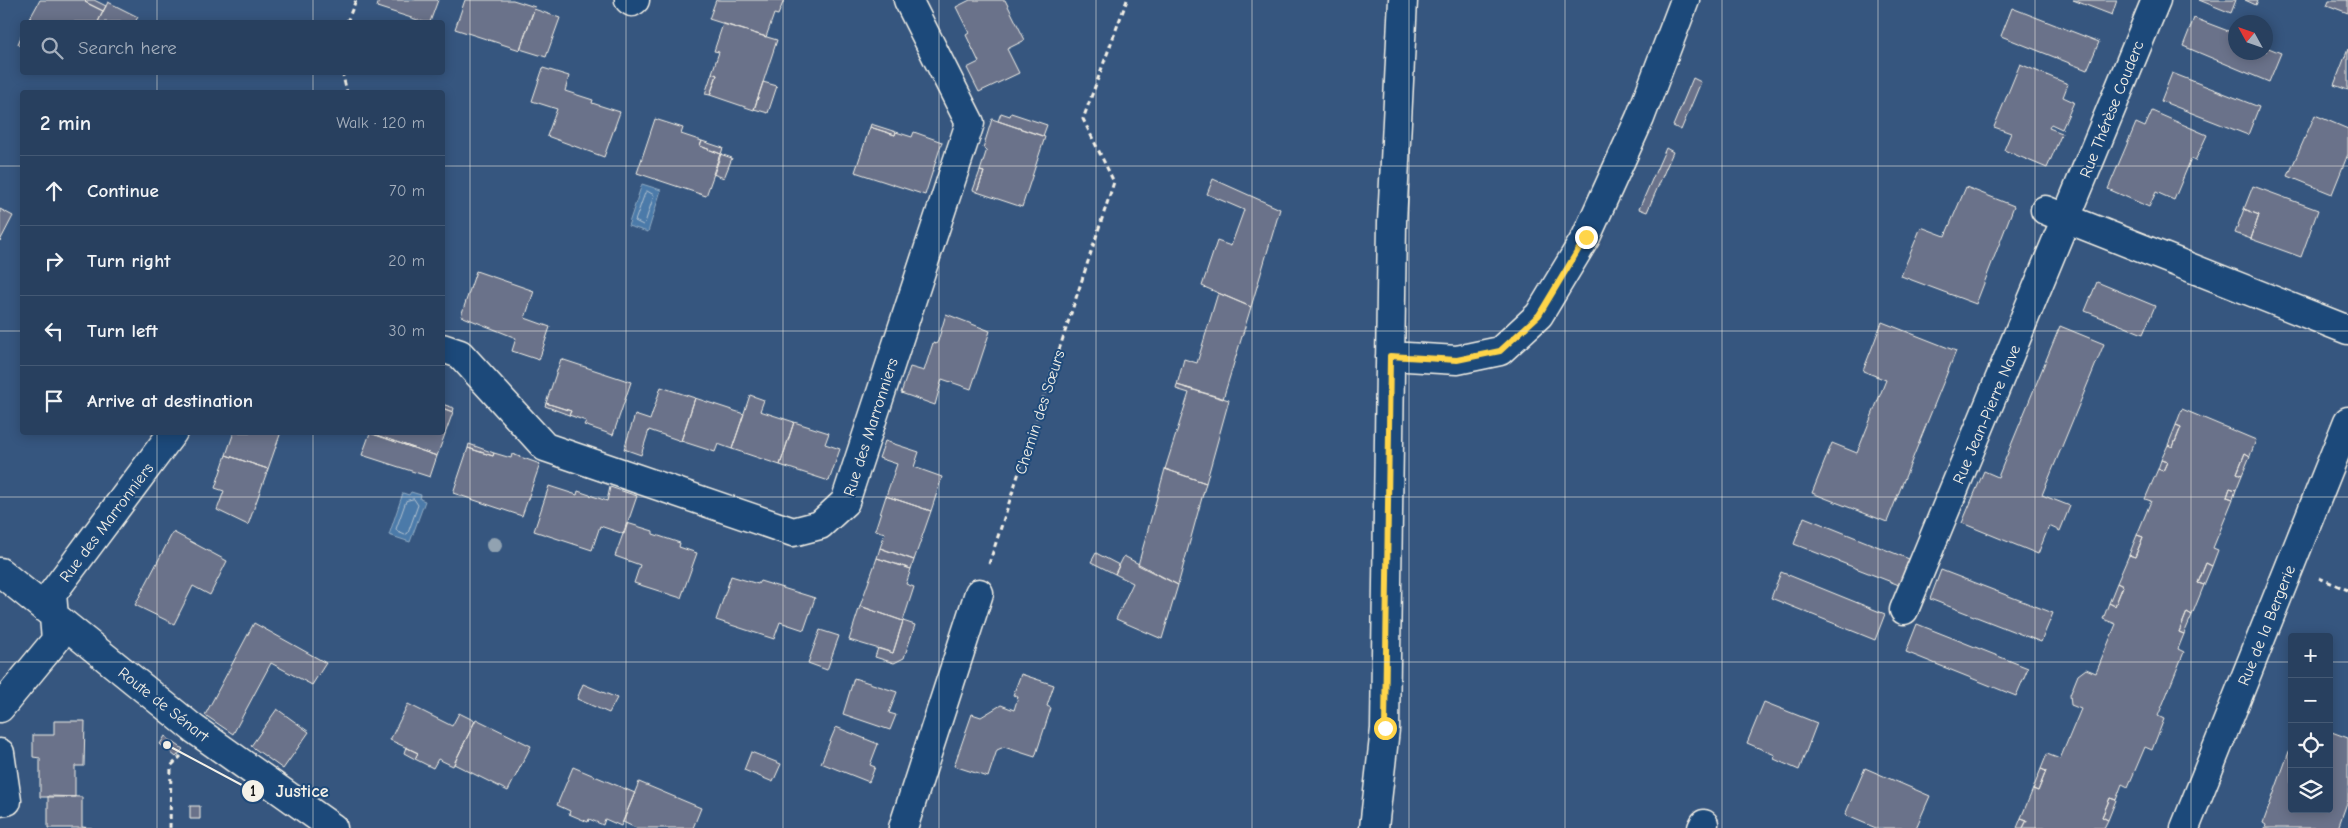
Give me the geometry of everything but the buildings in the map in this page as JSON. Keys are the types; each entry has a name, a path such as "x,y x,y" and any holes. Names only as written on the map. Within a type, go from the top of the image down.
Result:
{"street":[{"path":"629,0 632,2 635,0"},
{"name":"Rue des Marronniers","path":"445,349 460,354 545,447 793,532 820,525 845,502 970,124 908,0"},
{"path":"1374,828 1385,728 1392,222 1403,0"},
{"path":"1390,356 1457,360 1500,351 1539,315 1594,220 1640,118 1686,0"},
{"name":"Rue Thérèse Couderc","path":"2056,214 2156,0"},
{"path":"2056,214 2348,330"},
{"name":"Rue Jean-Pierre Nave","path":"1904,610 2056,214"},
{"name":"Rue de la Bergerie","path":"2184,828 2348,421"},
{"name":"Rue des Marronniers","path":"0,708 56,640 52,594 171,435"},
{"name":"Route de Sénart","path":"0,572 194,729 333,828"},
{"path":"903,828 979,593"},
{"path":"0,754 4,802"}],"path":[{"path":"348,20 356,0"},
{"name":"Chemin des Sœurs","path":"979,593 1114,182 1083,119 1127,0"},
{"path":"343,75 346,90"},
{"path":"170,828 171,766 186,750 194,729"}],"water":[{"path":"642,184 661,190 648,232 628,226"},
{"path":"411,492 421,495 420,499 425,501 410,542 389,535 403,493 409,495"}],"place":[{"name":"Justice","path":"167,745"}],"route":[{"path":"1385,728 1390,356 1457,360 1500,351 1539,315 1586,237"}]}
